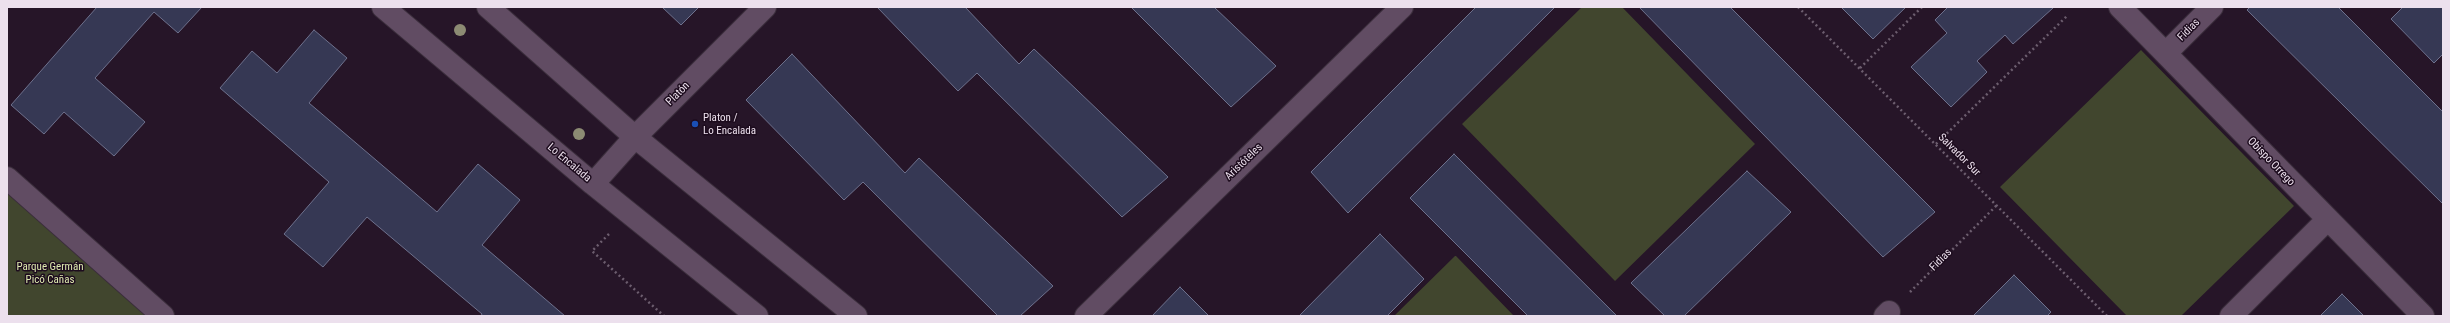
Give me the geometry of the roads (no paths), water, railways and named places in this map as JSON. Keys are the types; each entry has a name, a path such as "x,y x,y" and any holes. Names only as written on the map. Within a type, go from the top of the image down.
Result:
{"street":[{"name":"Lo Encalada","path":"383,7 593,184 757,316"},
{"path":"488,7 635,137 856,316"},
{"name":"Platón","path":"593,184 635,137 765,7"},
{"name":"Aristóteles","path":"1086,316 1402,7"},
{"name":"Obispo Orrego","path":"2120,7 2327,220 2423,316"},
{"name":"Fidias","path":"2166,53 2212,7"},
{"path":"7,178 163,316"},
{"path":"2231,316 2327,220"}],"place":[{"name":"Platon / Lo Encalada","path":"695,124"}],"park label":[{"name":"Parque Germán Picó Cañas","path":"50,273"}]}
